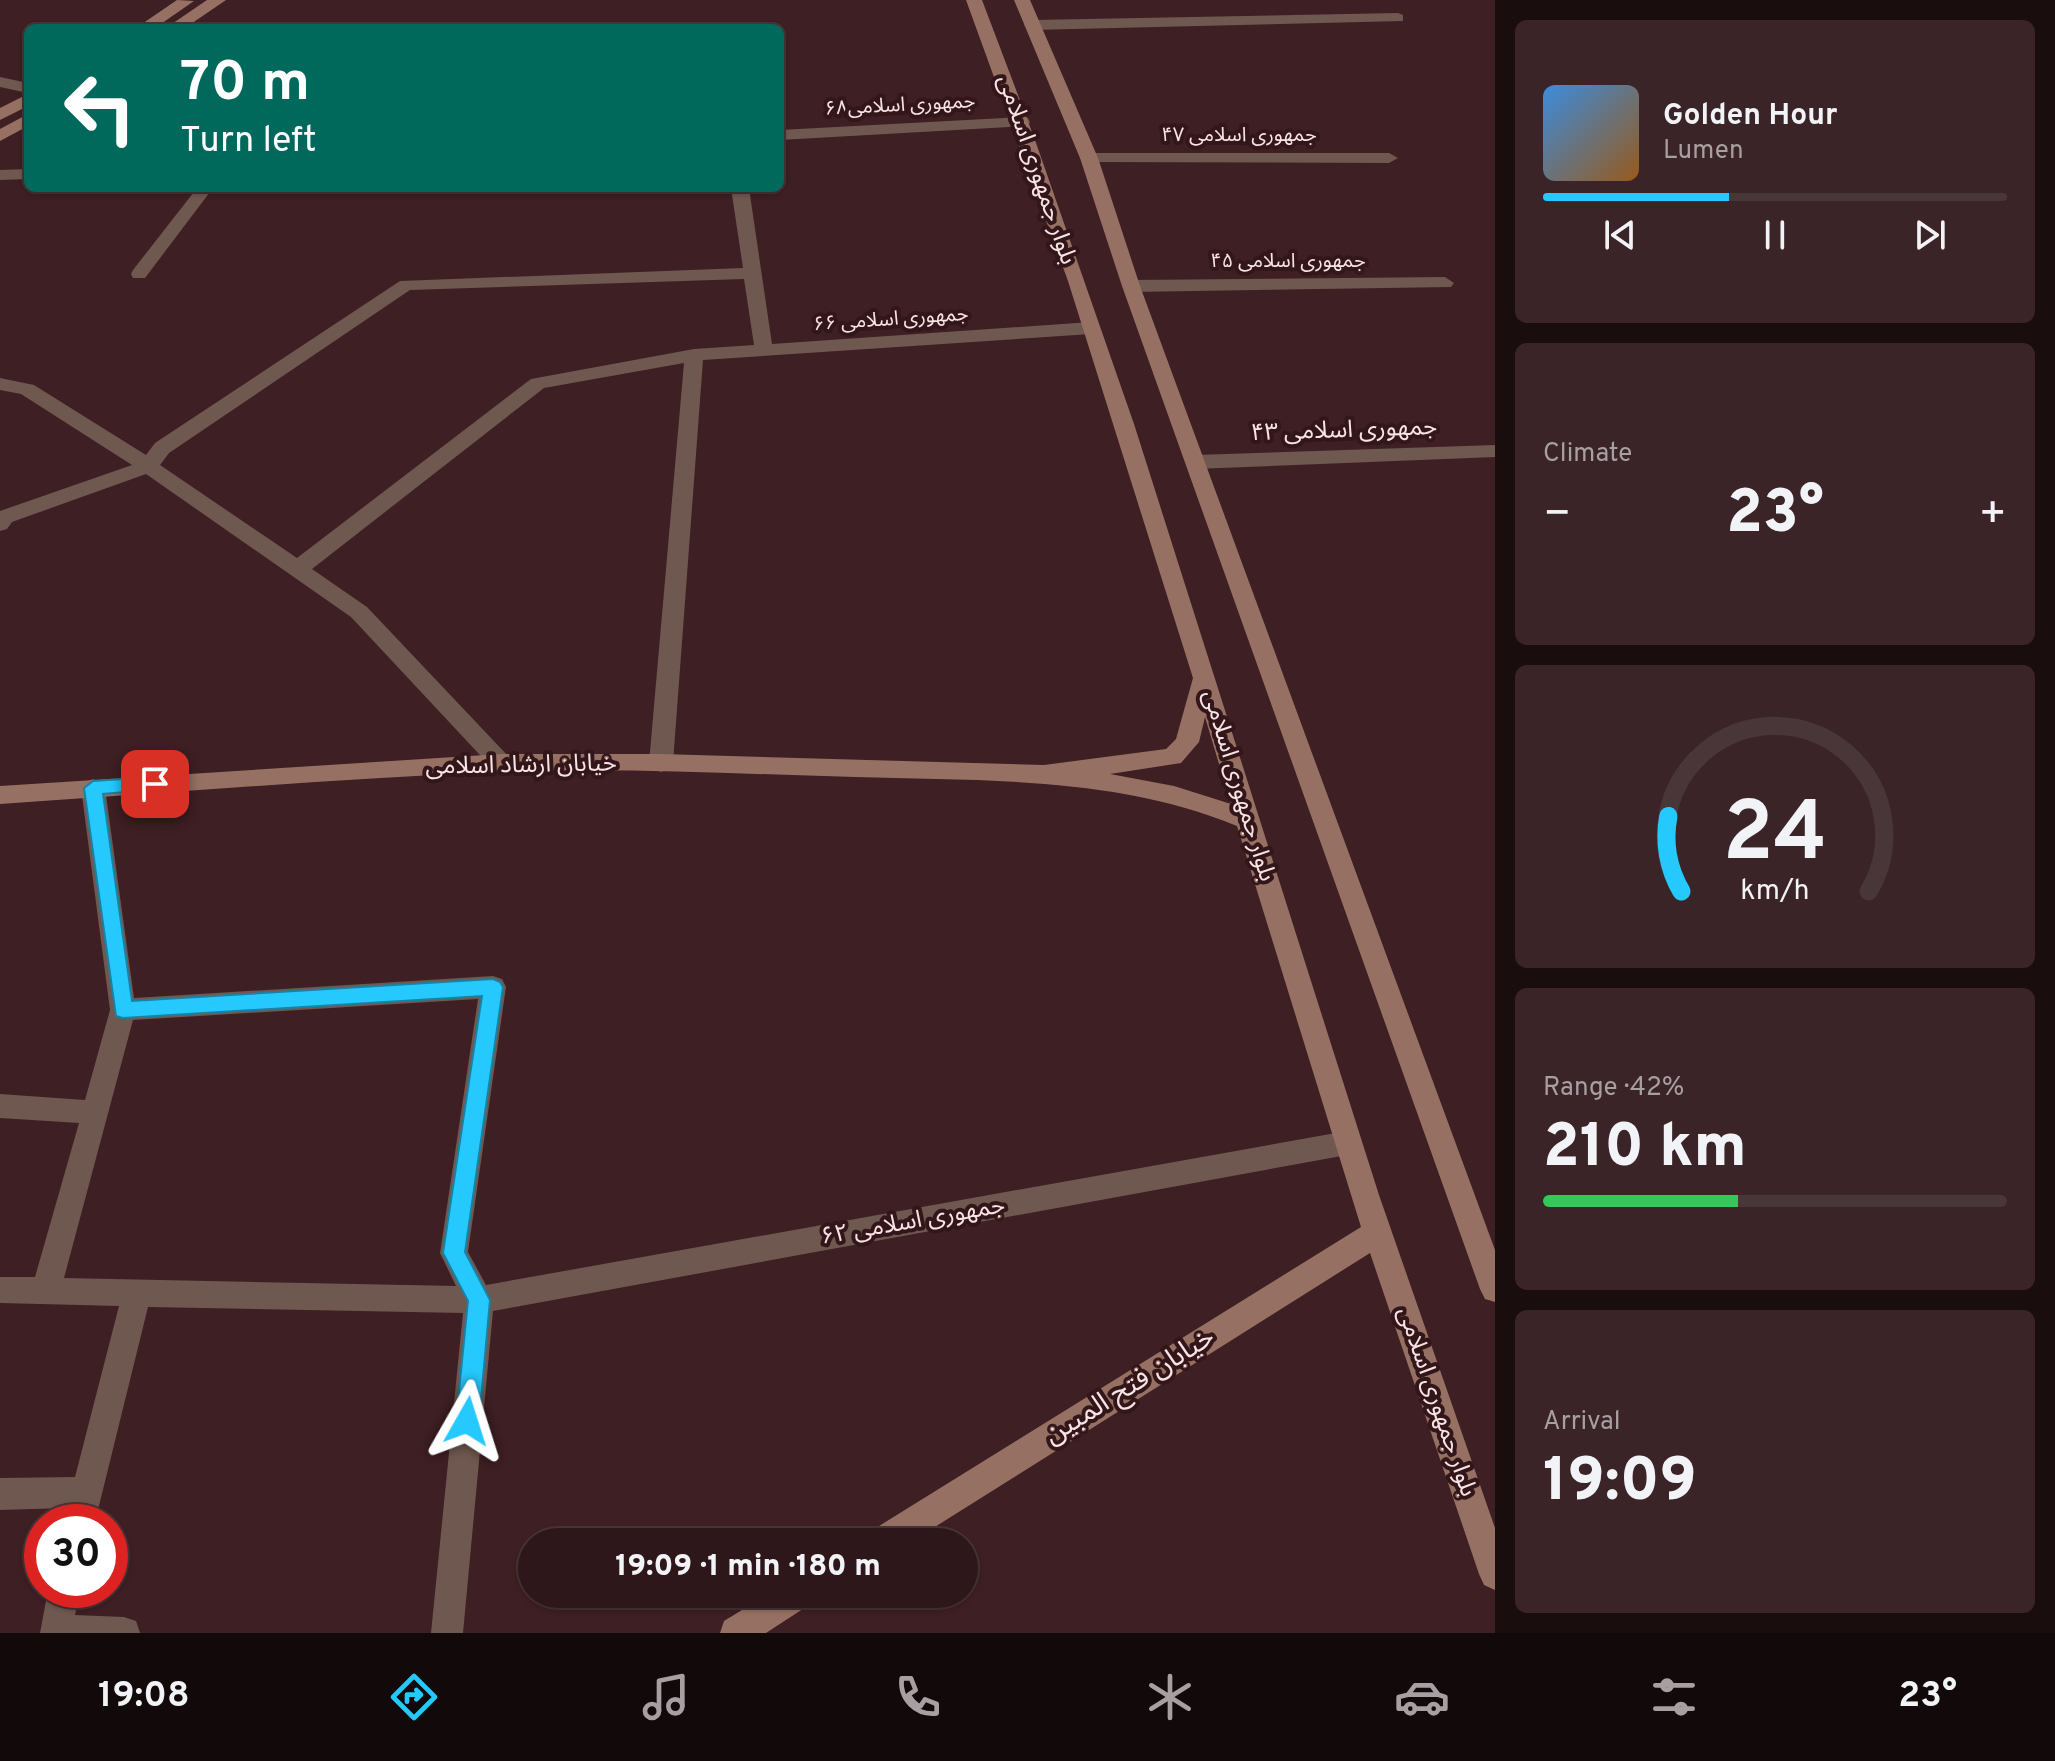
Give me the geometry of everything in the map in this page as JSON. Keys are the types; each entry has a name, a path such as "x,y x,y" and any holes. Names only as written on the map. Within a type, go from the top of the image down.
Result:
{"main road":[{"path":"150,24 188,0"},
{"path":"180,24 218,0"},
{"name":"بلوار جمهوری اسلامی","path":"974,0 1022,122 1091,328 1204,677 1347,1143 1495,1574"},
{"name":"بلوار جمهوری اسلامی","path":"1022,0 1089,158 1131,286 1495,1289"},
{"path":"0,115 24,101"},
{"path":"0,136 24,121"},
{"name":"خیابان ارشاد اسلامی","path":"1044,774 1173,757 1187,742 1204,677"},
{"name":"خیابان ارشاد اسلامی","path":"0,795 501,763 661,763 1044,774 1167,792 1207,803 1249,821"},
{"name":"خیابان فتح المبین","path":"904,1528 1378,1232"},
{"path":"736,1633 776,1608"}],"street":[{"path":"1032,25 1398,18"},
{"path":"0,82 24,87"},
{"name":"جمهوری اسلامی۶۸","path":"784,135 1022,122"},
{"name":"جمهوری اسلامی ۴۷","path":"1089,158 1389,158"},
{"path":"0,175 24,174"},
{"path":"741,192 764,351"},
{"path":"2,519 148,466 162,448 406,285 753,273"},
{"name":"جمهوری اسلامی ۴۵","path":"1131,286 1445,283"},
{"name":"جمهوری اسلامی ۶۶","path":"297,569 538,383 694,355 1091,328"},
{"path":"661,763 694,355"},
{"path":"0,384 27,389 148,466 359,612 501,763"},
{"name":"جمهوری اسلامی ۴۳","path":"1195,462 1495,451"},
{"path":"46,1291 123,1010 93,788"},
{"path":"123,1010 493,987 454,1253 479,1300 447,1633"},
{"path":"0,1106 96,1112"},
{"name":"جمهوری اسلامی ۶۲","path":"0,1290 479,1300 1347,1143"},
{"path":"83,1504 137,1293"},
{"path":"0,1494 63,1504"},
{"path":"60,1608 55,1631 124,1633"}],"lane":[{"path":"139,274 202,192"}],"route":[{"path":"155,784 93,788 123,1010 493,987 454,1253 479,1300 467,1421"}]}
